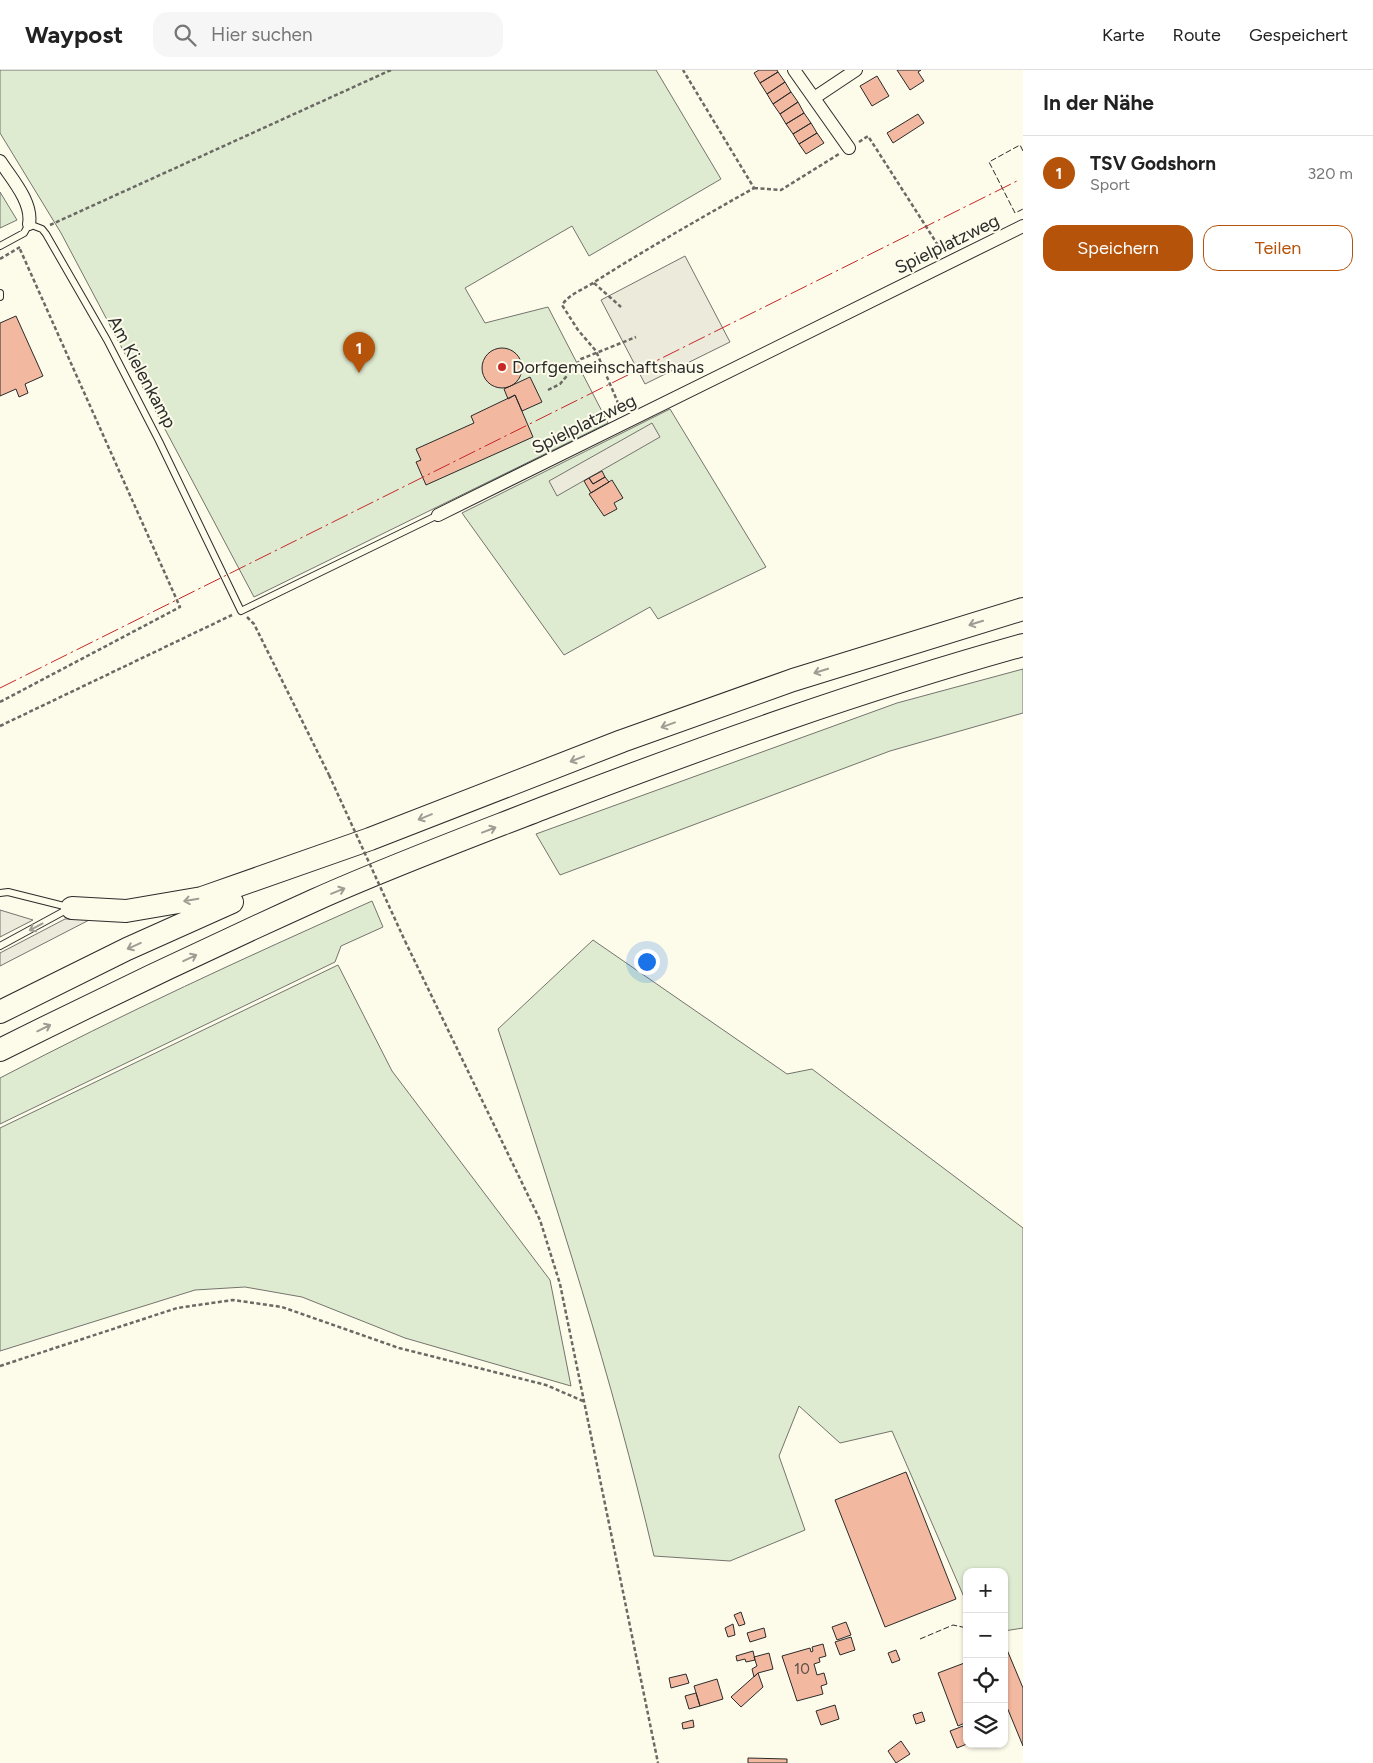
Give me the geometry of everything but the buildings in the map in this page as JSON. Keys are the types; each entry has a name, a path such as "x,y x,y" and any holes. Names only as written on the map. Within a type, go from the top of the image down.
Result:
{"highway":[{"path":"72,908 126,911 202,898 370,839 622,741 792,680 1023,609"},
{"path":"0,1050 142,980 318,899 442,848 635,773 806,712 1023,645"},
{"path":"0,1012 127,949 370,839"}],"street":[{"path":"794,70 849,148"},
{"path":"814,98 856,70"},
{"path":"0,161 26,203 30,212 29,224"},
{"name":"Spielplatzweg","path":"438,515 1023,226"}],"lane":[{"path":"0,246 15,239 24,232 29,224 42,229"},
{"name":"Am Kielenkamp","path":"42,229 116,357 159,441 240,611"},
{"name":"Spielplatzweg","path":"240,611 438,515"},
{"path":"0,893 8,892 72,908"},
{"path":"0,946 72,908"}],"path":[{"path":"42,229 391,70"},
{"path":"683,70 754,188"},
{"path":"627,422 596,352 578,330 562,305 567,298 594,283 640,252 754,188 781,190 868,136 949,262"},
{"path":"0,702 180,607 15,239"},
{"path":"594,283 621,307"},
{"path":"548,390 560,384 581,359 636,337"},
{"path":"0,726 240,611 254,624 329,775 405,941 540,1220 560,1284 658,1763"},
{"path":"0,1366 177,1308 233,1300 282,1308 399,1348 546,1386 583,1401"}],"green space":[{"path":"0,70 656,70 721,179 589,256 572,226 465,288 485,323 548,307 608,423 254,597 61,233 0,133"},
{"path":"0,192 17,220 0,228"},
{"path":"670,409 766,567 658,619 650,607 564,655 462,513"},
{"path":"1023,669 1023,713 890,751 560,875 536,834 897,703"},
{"path":"372,901 383,927 341,946 335,962 0,1124 0,1078 92,1031"},
{"path":"593,940 787,1074 812,1069 1023,1228 1023,1628 1008,1630 1008,1568 963,1568 963,1595 892,1431 840,1443 799,1406 779,1456 805,1530 730,1561 654,1556 638,1489 582,1291 498,1029"},
{"path":"338,965 392,1071 550,1280 571,1386 405,1338 302,1297 245,1287 195,1290 0,1351 0,1128"}],"shaded area":[{"path":"685,256 730,342 645,384 601,300"},
{"path":"652,423 660,437 557,496 549,481"},
{"path":"0,910 33,920 0,937"},
{"path":"93,918 0,966 0,953 65,919"}],"fence":[{"path":"1023,151 1020,145 989,162 1015,213 1023,209"},
{"path":"920,1639 953,1625 963,1627"}],"power":[{"path":"0,688 1017,181"}],"place":[{"name":"Dorfgemeinschaftshaus","path":"502,367"},
{"name":"TSV Godshorn","path":"359,373"}]}
